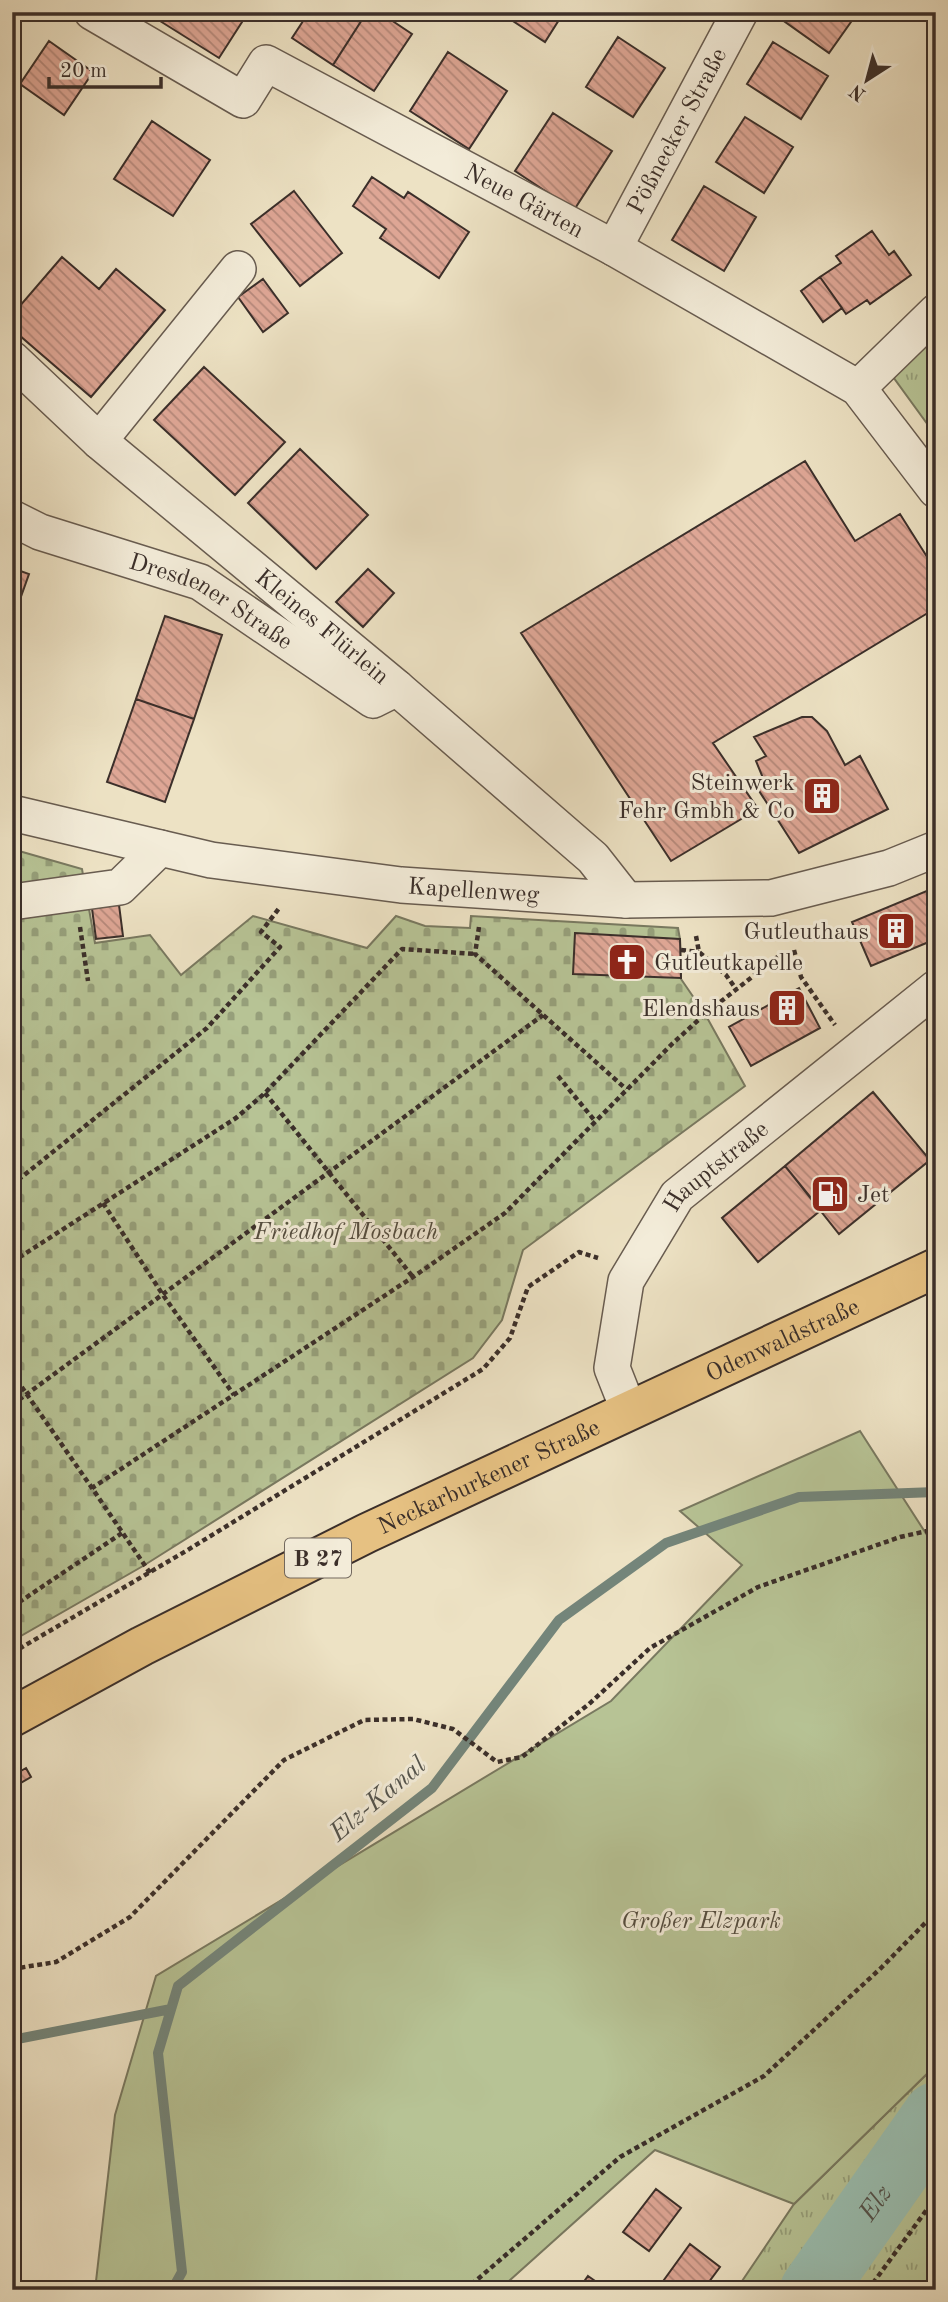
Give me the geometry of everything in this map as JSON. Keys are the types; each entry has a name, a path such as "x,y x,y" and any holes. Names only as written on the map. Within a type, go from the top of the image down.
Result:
{"main road":[{"name":"Odenwaldstraße","path":"629,1411 936,1268"},
{"name":"Neckarburkener Straße","path":"12,1717 142,1646 367,1533 629,1411"}],"street":[{"name":"Neue Gärten","path":"103,15 243,100 266,63 614,248 858,388 936,490"},
{"name":"Pößnecker Straße","path":"614,248 734,15"},
{"path":"99,441 238,269"},
{"path":"858,388 936,312"},
{"name":"Kleines Flürlein","path":"12,359 99,441 397,688 593,858 626,900"},
{"name":"Dresdener Straße","path":"12,518 40,532 200,582 373,699 397,688"},
{"name":"Kapellenweg","path":"12,813 211,860 401,885 626,900 772,898 889,867 936,849"},
{"path":"12,902 120,887 160,848"},
{"name":"Hauptstraße","path":"629,1411 612,1368 626,1281 677,1196 936,988"}],"path":[{"path":"18,1180 207,1028 280,947 261,932 306,873"},
{"path":"475,954 481,891"},
{"path":"76,893 88,981"},
{"path":"698,944 699,952"},
{"path":"12,1262 236,1118 265,1093 402,949 475,954 626,1088"},
{"path":"681,950 699,952 726,975 736,989"},
{"path":"794,950 801,977 833,1021"},
{"path":"92,1488 414,1278 505,1213 626,1088 689,1029 779,955"},
{"path":"12,1405 543,1015"},
{"path":"558,1076 594,1121"},
{"path":"265,1093 414,1278"},
{"path":"103,1203 163,1295 234,1395"},
{"path":"12,1653 150,1573 483,1369 510,1338 528,1287 579,1252 634,1269"},
{"path":"12,1373 150,1573"},
{"path":"12,1969 56,1962 130,1917 284,1760 364,1720 413,1719 453,1729 497,1762 523,1757 589,1704 650,1648 758,1587 900,1537 936,1529"},
{"path":"12,1607 122,1533"},
{"path":"465,2290 620,2157 764,2076 881,1968 936,1912"},
{"path":"868,2290 936,2197"}],"green space":[{"path":"936,312 936,436 883,363"},
{"name":"Friedhof Mosbach","path":"12,849 82,869 95,943 150,935 181,975 253,916 367,948 396,916 425,926 470,928 471,916 678,928 681,979 705,1014 745,1086 523,1250 502,1320 473,1358 143,1566 12,1641"},
{"name":"Großer Elzpark","path":"860,1431 936,1546 936,2065 794,2204 655,2150 499,2290 95,2290 115,2115 156,1976 611,1701 742,1565 680,1511"},
{"path":"936,2065 936,2290 736,2290 794,2204"}],"building":[{"path":"154,12 228,12 242,22 219,58 152,16"},
{"path":"228,12 248,12 242,22"},
{"path":"309,12 367,12 333,65 292,38"},
{"path":"367,12 379,12 412,34 374,91 333,65"},
{"path":"499,12 564,12 545,42"},
{"path":"858,12 829,53 774,14"},
{"path":"618,37 665,68 633,117 586,87"},
{"path":"49,41 93,72 64,115 20,84"},
{"path":"773,42 828,76 801,119 747,84"},
{"path":"448,52 507,91 469,149 410,111"},
{"path":"553,113 612,151 574,210 515,171"},
{"path":"745,117 793,147 764,193 716,162"},
{"path":"152,121 210,160 173,216 114,179"},
{"path":"936,176 936,192 929,187"},
{"path":"372,177 404,198 408,192 469,232 439,278 380,238 386,229 353,206"},
{"path":"704,186 756,217 724,271 672,240"},
{"path":"294,191 342,253 300,286 251,224"},
{"path":"872,231 889,255 894,251 911,275 870,304 867,300 846,314 820,277 841,263 836,256"},
{"path":"62,257 99,289 116,269 165,310 91,397 12,329 12,315"},
{"path":"820,277 842,308 823,322 801,291"},
{"path":"263,279 288,313 263,332 238,297"},
{"path":"204,367 285,442 235,495 154,420"},
{"path":"300,449 368,515 316,569 248,503"},
{"path":"805,461 855,541 900,514 936,571 936,608 713,743 758,809 671,861 521,633"},
{"path":"12,568 29,574 12,622"},
{"path":"368,569 394,593 363,627 336,602"},
{"path":"165,616 222,635 194,719 136,699"},
{"path":"136,699 194,719 165,802 107,782"},
{"name":"Steinwerk Fehr Gmbh & Co","path":"802,717 812,717 827,731 845,765 860,756 888,809 799,853 754,783 763,778 756,761 766,756 754,737"},
{"name":"Gutleuthaus","path":"929,890 936,907 936,939 871,966 852,922"},
{"path":"118,897 123,936 96,939 91,901"},
{"name":"Gutleutkapelle","path":"575,933 680,939 681,978 573,974"},
{"name":"Elendshaus","path":"799,988 820,1028 751,1066 729,1027"},
{"path":"873,1092 930,1160 839,1234 785,1166"},
{"path":"785,1166 821,1210 758,1262 722,1218"},
{"path":"26,1768 31,1777 12,1788 12,1776"},
{"path":"656,2189 681,2208 649,2251 623,2232"},
{"path":"690,2244 720,2267 703,2290 668,2290 661,2284"},
{"path":"588,2276 608,2290 578,2290"}],"waterway":[{"name":"Elz-Kanal","path":"172,2290 182,2272 158,2053 178,1986 432,1788 559,1620 666,1543 799,1497 936,1492"},
{"path":"12,2040 171,2009"},
{"name":"Elz","path":"813,2290 936,2115"}],"place":[{"name":"Steinwerk Fehr Gmbh & Co","path":"822,796"},
{"name":"Gutleuthaus","path":"896,931"},
{"name":"Gutleutkapelle","path":"627,962"},
{"name":"Elendshaus","path":"787,1008"},
{"name":"Jet","path":"830,1194"}]}
